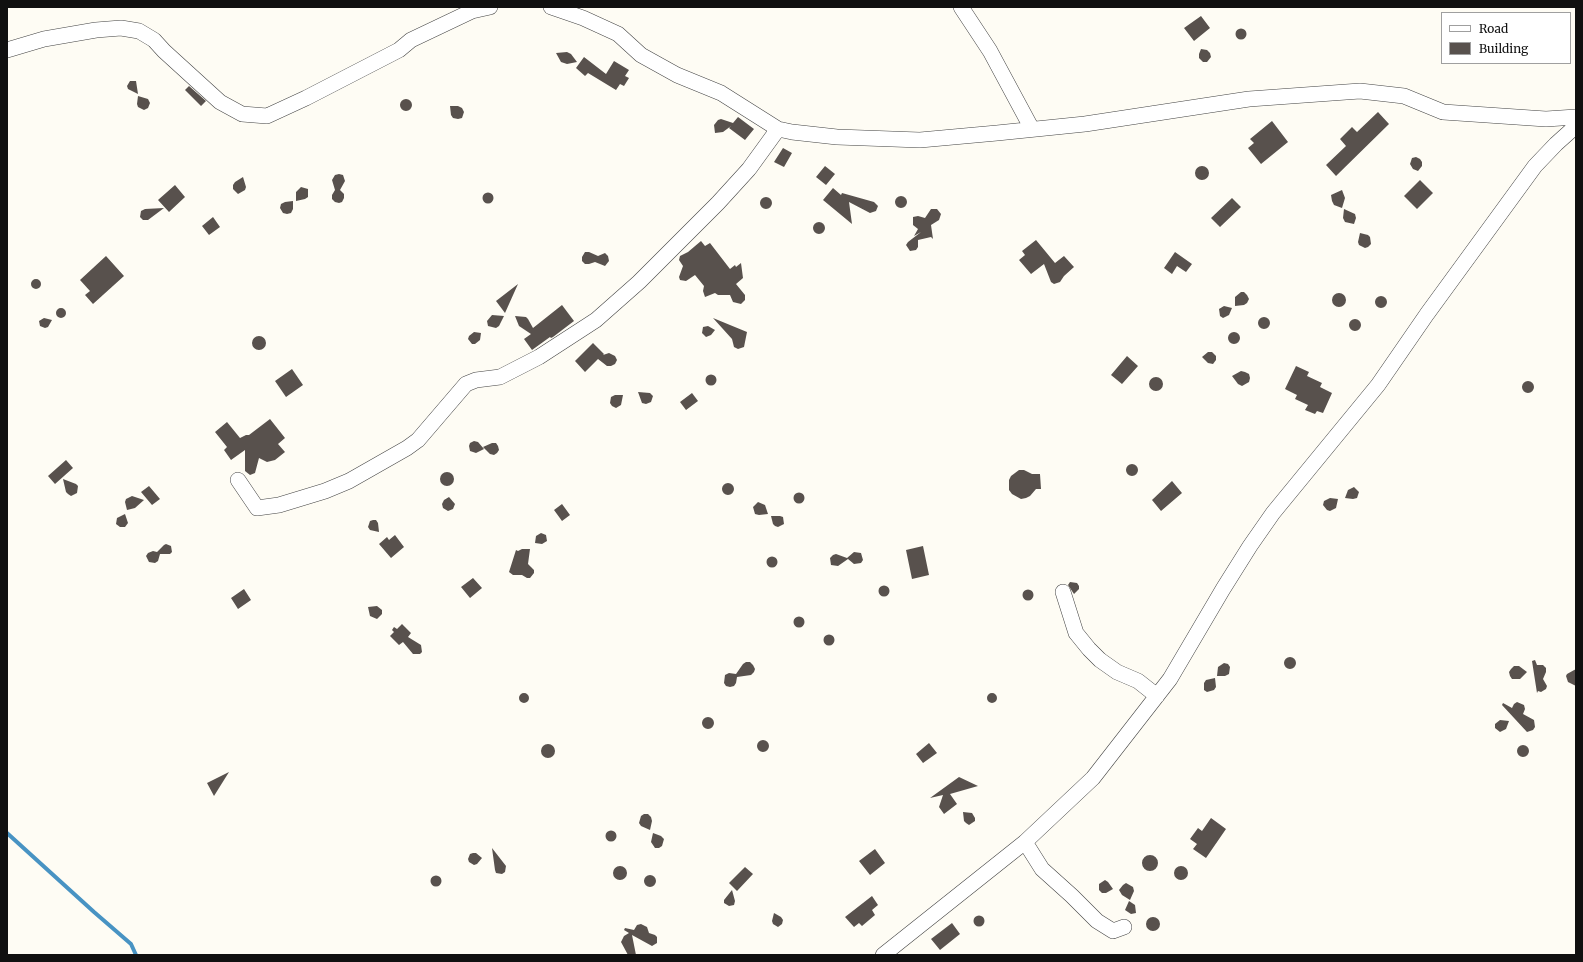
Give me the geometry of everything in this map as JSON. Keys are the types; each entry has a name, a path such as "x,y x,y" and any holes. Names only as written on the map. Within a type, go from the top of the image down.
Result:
{"street":[{"path":"7,50 44,39 96,30 121,28 139,31 154,40 220,102 242,114 267,116 306,98 399,50 418,37 472,11 490,7"},
{"path":"551,7 583,18 618,34 641,55 677,75 721,93 778,129 837,137 920,140 1128,118 1249,99 1360,91 1404,96 1443,112 1546,119 1576,117"},
{"path":"961,7 990,51 1032,129"},
{"path":"883,955 1025,842 1093,778 1170,679 1227,583 1273,513 1378,385 1427,314 1535,166 1576,126"},
{"path":"238,480 257,508 279,504 349,481 407,448 418,440 466,384 476,380 500,377 539,357 596,320 639,282 718,203 750,169 778,129"},
{"path":"1062,592 1076,633 1089,649 1100,660 1117,672 1138,682 1158,696"},
{"path":"1025,842 1042,869 1097,921 1113,931 1124,927"}],"building":[{"path":"1201,16 1210,28 1194,41 1184,28"},
{"path":"1239,29 1243,29 1245,30 1245,38 1239,39 1236,36 1236,32"},
{"path":"1201,49 1207,50 1210,53 1211,57 1207,62 1203,62 1199,58"},
{"path":"567,52 571,54 577,62 567,64 561,62 556,53"},
{"path":"584,57 606,74 614,61 629,70 625,76 629,78 624,86 620,84 616,90 588,73 585,76 576,68"},
{"path":"130,81 136,81 138,94 128,89 127,86"},
{"path":"189,86 206,101 201,106 185,90"},
{"path":"138,96 148,99 150,103 148,108 144,110 138,107"},
{"path":"404,99 408,99 412,105 408,111 404,111 400,107 400,103"},
{"path":"450,106 458,106 462,108 464,112 462,118 453,118 451,115"},
{"path":"1378,112 1389,124 1336,176 1326,165 1346,146 1340,139 1352,127 1357,132"},
{"path":"738,117 754,129 745,140 729,128 731,126 723,132 715,133 714,125 718,120 721,119 733,123"},
{"path":"1272,121 1288,142 1261,164 1248,148 1254,143 1250,139"},
{"path":"783,148 792,153 784,167 774,162"},
{"path":"1416,157 1422,162 1422,166 1418,171 1413,169 1410,164 1412,158"},
{"path":"825,166 835,174 826,185 816,177"},
{"path":"1202,166 1207,168 1209,173 1207,178 1202,180 1197,178 1195,173 1197,168"},
{"path":"335,175 343,175 345,181 340,190 344,194 344,198 342,202 339,203 332,199 332,195 335,190 332,180"},
{"path":"243,177 246,187 245,190 238,194 233,189 233,185"},
{"path":"1420,180 1433,193 1417,209 1404,196"},
{"path":"175,185 185,197 169,212 158,200"},
{"path":"301,187 308,189 308,197 296,201 296,192"},
{"path":"833,188 841,195 842,193 874,202 878,206 876,211 870,213 849,202 852,224 823,200"},
{"path":"1342,190 1345,198 1342,208 1334,205 1331,195"},
{"path":"488,192 492,194 494,198 492,202 488,204 484,202 482,198 484,194"},
{"path":"901,196 905,198 907,202 905,206 901,208 897,206 895,202 897,198"},
{"path":"766,197 770,199 772,203 770,207 766,209 762,207 760,203 762,199"},
{"path":"1232,198 1241,207 1220,227 1211,218"},
{"path":"293,201 293,209 291,213 283,213 280,208 281,204"},
{"path":"164,208 148,220 143,220 140,217 141,211 145,209"},
{"path":"931,209 937,209 941,214 939,220 931,225 933,239 931,237 918,240 918,247 916,250 910,251 906,245 921,232 914,236 918,229 913,225 913,217 918,216 925,218"},
{"path":"1344,209 1355,214 1356,218 1354,224 1345,222 1343,218"},
{"path":"213,217 220,227 209,235 202,226"},
{"path":"819,222 823,224 825,228 823,232 819,234 815,232 813,228 815,224"},
{"path":"1360,233 1370,237 1371,244 1368,247 1365,248 1359,245 1358,242"},
{"path":"1036,240 1055,263 1064,256 1074,267 1060,282 1054,284 1051,282 1044,264 1031,274 1019,260 1025,255 1022,251"},
{"path":"701,241 705,246 710,243 730,269 741,263 743,278 736,284 745,295 745,300 741,304 733,302 730,295 718,295 715,293 705,297 703,291 704,286 695,275 686,281 680,280 679,277 683,266 679,260 680,256 688,252"},
{"path":"585,252 598,256 605,253 608,256 609,261 605,266 595,262 585,264 582,261 582,257"},
{"path":"1175,252 1192,264 1186,272 1177,266 1172,274 1164,268"},
{"path":"106,256 124,276 93,304 85,295 90,291 80,280"},
{"path":"34,279 38,279 40,280 40,288 34,289 31,286 31,282"},
{"path":"518,284 505,313 496,301"},
{"path":"1241,292 1244,292 1249,299 1244,305 1235,306 1235,297"},
{"path":"1339,293 1344,295 1346,300 1344,305 1339,307 1334,305 1332,300 1334,295"},
{"path":"1381,296 1385,298 1387,302 1385,306 1381,308 1377,306 1375,302 1377,298"},
{"path":"562,305 574,321 553,337 550,337 532,350 524,339 531,334 519,326 515,316 526,317 533,328"},
{"path":"1224,306 1232,308 1229,315 1223,318 1220,316 1219,309"},
{"path":"59,308 63,308 65,309 65,317 59,318 56,315 56,311"},
{"path":"492,315 504,316 499,326 496,328 488,326 487,321"},
{"path":"1262,317 1266,317 1270,323 1266,329 1262,329 1258,325 1258,321"},
{"path":"44,318 52,320 48,327 45,328 40,326 39,321"},
{"path":"713,318 747,332 744,347 738,349 734,347 732,339"},
{"path":"1357,319 1360,320 1360,330 1353,331 1350,330 1349,323 1350,320"},
{"path":"708,326 715,330 711,335 706,337 702,333 703,327"},
{"path":"474,332 481,333 480,340 475,344 472,344 468,339"},
{"path":"1232,332 1236,332 1240,338 1236,344 1232,344 1228,340 1228,336"},
{"path":"259,336 264,338 266,343 264,348 259,350 254,348 252,343 254,338"},
{"path":"593,343 604,354 603,355 609,353 615,356 617,360 615,364 607,366 598,359 585,372 575,361"},
{"path":"1208,352 1212,352 1216,356 1216,360 1213,364 1208,363 1202,357"},
{"path":"1127,356 1138,366 1122,384 1111,375"},
{"path":"1296,366 1309,372 1307,376 1322,383 1320,387 1332,393 1323,413 1317,411 1315,414 1305,410 1308,405 1295,399 1297,395 1285,389"},
{"path":"292,369 303,385 286,397 275,381"},
{"path":"1241,371 1249,374 1250,378 1249,382 1242,386 1238,384 1232,376"},
{"path":"709,375 713,375 715,376 715,384 709,385 706,382 706,378"},
{"path":"1156,377 1161,379 1163,384 1161,389 1156,391 1151,389 1149,384 1151,379"},
{"path":"1526,381 1530,381 1534,387 1530,393 1526,393 1522,389 1522,385"},
{"path":"638,392 650,393 653,396 651,402 646,404 642,403"},
{"path":"692,393 698,401 686,410 680,402"},
{"path":"615,395 623,395 621,405 616,408 610,403 611,397"},
{"path":"270,419 285,438 278,444 285,452 275,460 267,462 259,458 255,473 250,475 245,471 245,450 231,460 224,450 227,447 215,432 227,422 240,438 249,435"},
{"path":"474,441 478,442 484,449 476,453 470,451 470,443"},
{"path":"496,443 499,450 494,455 490,454 483,447"},
{"path":"66,460 73,468 55,484 48,476"},
{"path":"1130,464 1134,464 1138,470 1134,476 1130,476 1126,472 1126,468"},
{"path":"1019,470 1024,470 1032,474 1040,474 1041,489 1036,489 1030,496 1021,499 1012,494 1009,490 1009,480 1011,476"},
{"path":"444,472 450,472 454,476 454,482 450,486 444,486 440,482 440,476"},
{"path":"63,479 78,486 77,493 71,496 66,492"},
{"path":"1172,481 1182,493 1161,511 1152,500"},
{"path":"728,483 732,485 734,489 732,493 728,495 724,493 722,489 724,485"},
{"path":"149,486 160,499 152,505 141,492"},
{"path":"1354,487 1359,492 1357,498 1345,498 1348,490"},
{"path":"799,492 803,494 805,498 803,502 799,504 795,502 793,498 795,494"},
{"path":"132,496 144,500 135,508 127,510 125,502 126,499"},
{"path":"449,497 455,504 453,509 448,511 443,508 442,504 444,500"},
{"path":"1330,498 1338,499 1336,508 1330,511 1323,505 1324,501"},
{"path":"758,502 765,505 768,514 755,514 753,507"},
{"path":"562,504 570,515 562,521 554,510"},
{"path":"125,514 128,523 125,527 120,527 116,524 117,518"},
{"path":"771,516 783,517 784,524 778,527 775,526"},
{"path":"376,520 378,523 379,532 370,530 368,527 370,521"},
{"path":"541,533 546,535 547,541 542,544 535,543 536,536"},
{"path":"395,535 404,547 391,558 379,544 387,537 389,540"},
{"path":"166,544 171,546 172,552 170,554 160,554 158,561 155,563 149,562 146,556 148,553 153,551 157,552"},
{"path":"923,546 929,575 912,579 906,550"},
{"path":"522,549 530,549 528,564 534,570 534,573 530,578 522,575 513,575 509,572 516,550 518,551"},
{"path":"854,552 861,553 863,560 861,563 854,564 848,559 838,566 831,565 830,558 833,555 836,554 847,558"},
{"path":"772,556 776,558 778,562 776,566 772,568 768,566 766,562 768,558"},
{"path":"473,578 482,588 470,598 461,587"},
{"path":"1070,582 1077,583 1079,586 1079,589 1074,594 1068,585"},
{"path":"884,585 888,587 890,591 888,595 884,597 880,595 878,591 880,587"},
{"path":"244,589 251,600 238,609 231,598"},
{"path":"1026,590 1030,590 1032,591 1032,599 1026,600 1023,597 1023,593"},
{"path":"377,606 382,610 382,614 377,619 370,616 368,607"},
{"path":"797,617 801,617 803,618 803,626 797,627 794,624 794,620"},
{"path":"402,624 411,633 408,637 421,645 422,652 420,654 413,654 403,642 399,645 390,636 394,632 392,630 394,627 397,629"},
{"path":"829,634 833,636 835,640 833,644 829,646 825,644 823,640 825,636"},
{"path":"1288,657 1292,657 1296,663 1292,669 1288,669 1284,665 1284,661"},
{"path":"1535,660 1537,665 1543,665 1546,668 1543,679 1547,686 1546,689 1541,692 1538,691 1537,693 1532,661"},
{"path":"746,662 750,662 753,665 755,669 754,672 751,675 737,677 734,686 726,686 724,683 725,675 729,673 736,674"},
{"path":"1224,663 1228,664 1230,667 1229,674 1225,676 1217,676 1218,667"},
{"path":"1514,666 1519,666 1527,672 1520,679 1512,679 1510,676 1509,672"},
{"path":"1576,669 1576,686 1568,682 1566,676"},
{"path":"1215,678 1216,687 1214,690 1207,692 1204,690 1204,683 1206,680"},
{"path":"522,693 526,693 528,694 528,702 522,703 519,700 519,696"},
{"path":"990,693 994,693 996,694 996,702 990,703 987,700 987,696"},
{"path":"1517,702 1524,705 1525,709 1523,714 1534,720 1535,727 1533,730 1527,732 1502,705 1503,703 1512,708"},
{"path":"706,717 710,717 714,723 710,729 706,729 702,725 702,721"},
{"path":"1500,720 1509,721 1506,729 1500,732 1495,728 1495,724"},
{"path":"765,740 768,741 768,751 761,752 758,751 757,744 758,741"},
{"path":"929,743 937,753 923,763 916,754"},
{"path":"548,744 553,746 555,751 553,756 548,758 543,756 541,751 543,746"},
{"path":"1521,745 1525,745 1529,751 1525,757 1521,757 1517,753 1517,749"},
{"path":"229,772 214,796 207,783"},
{"path":"959,777 978,786 950,794 957,804 944,814 939,807 943,795 930,798"},
{"path":"963,812 972,813 975,821 969,825 966,823 964,821"},
{"path":"648,814 651,817 652,821 650,830 641,826 639,823 641,816"},
{"path":"1211,818 1226,829 1206,858 1193,849 1197,844 1190,839 1198,828 1202,831"},
{"path":"611,830 615,832 617,836 615,840 611,842 607,840 605,836 607,832"},
{"path":"653,833 664,839 662,846 659,848 655,848 651,842"},
{"path":"492,848 506,866 505,872 502,874 496,873"},
{"path":"875,849 885,863 870,875 859,861"},
{"path":"476,853 482,858 477,864 474,865 469,862 468,859 470,854"},
{"path":"1147,855 1153,855 1158,860 1156,869 1153,871 1147,871 1142,866 1142,860"},
{"path":"620,866 625,868 627,873 625,878 620,880 615,878 613,873 615,868"},
{"path":"1178,866 1184,866 1188,870 1188,876 1184,880 1178,880 1174,876 1174,870"},
{"path":"745,867 753,874 737,891 729,883"},
{"path":"436,875 440,877 442,881 440,885 436,887 432,885 430,881 432,877"},
{"path":"648,875 652,875 656,881 652,887 648,887 644,883 644,879"},
{"path":"1105,880 1113,889 1106,893 1102,893 1099,890 1099,884"},
{"path":"1126,883 1133,887 1134,891 1130,900 1122,895 1119,890"},
{"path":"732,890 735,901 734,905 729,906 724,903 724,900"},
{"path":"872,896 878,905 872,910 875,915 862,926 859,923 854,927 845,917"},
{"path":"1129,901 1135,905 1136,913 1131,914 1125,910"},
{"path":"774,913 783,920 782,924 778,927 773,924 772,921"},
{"path":"979,915 983,917 985,921 983,925 979,927 975,925 973,921 975,917"},
{"path":"1153,917 1158,919 1160,924 1158,929 1153,931 1148,929 1146,924 1148,919"},
{"path":"952,923 960,934 940,950 931,939"},
{"path":"641,924 647,927 649,933 657,937 657,943 652,946 632,935 636,955 628,955 621,942 624,936 629,933 624,930 625,928 634,930 637,925"}],"waterway":[{"path":"7,833 131,944 136,955"}]}
